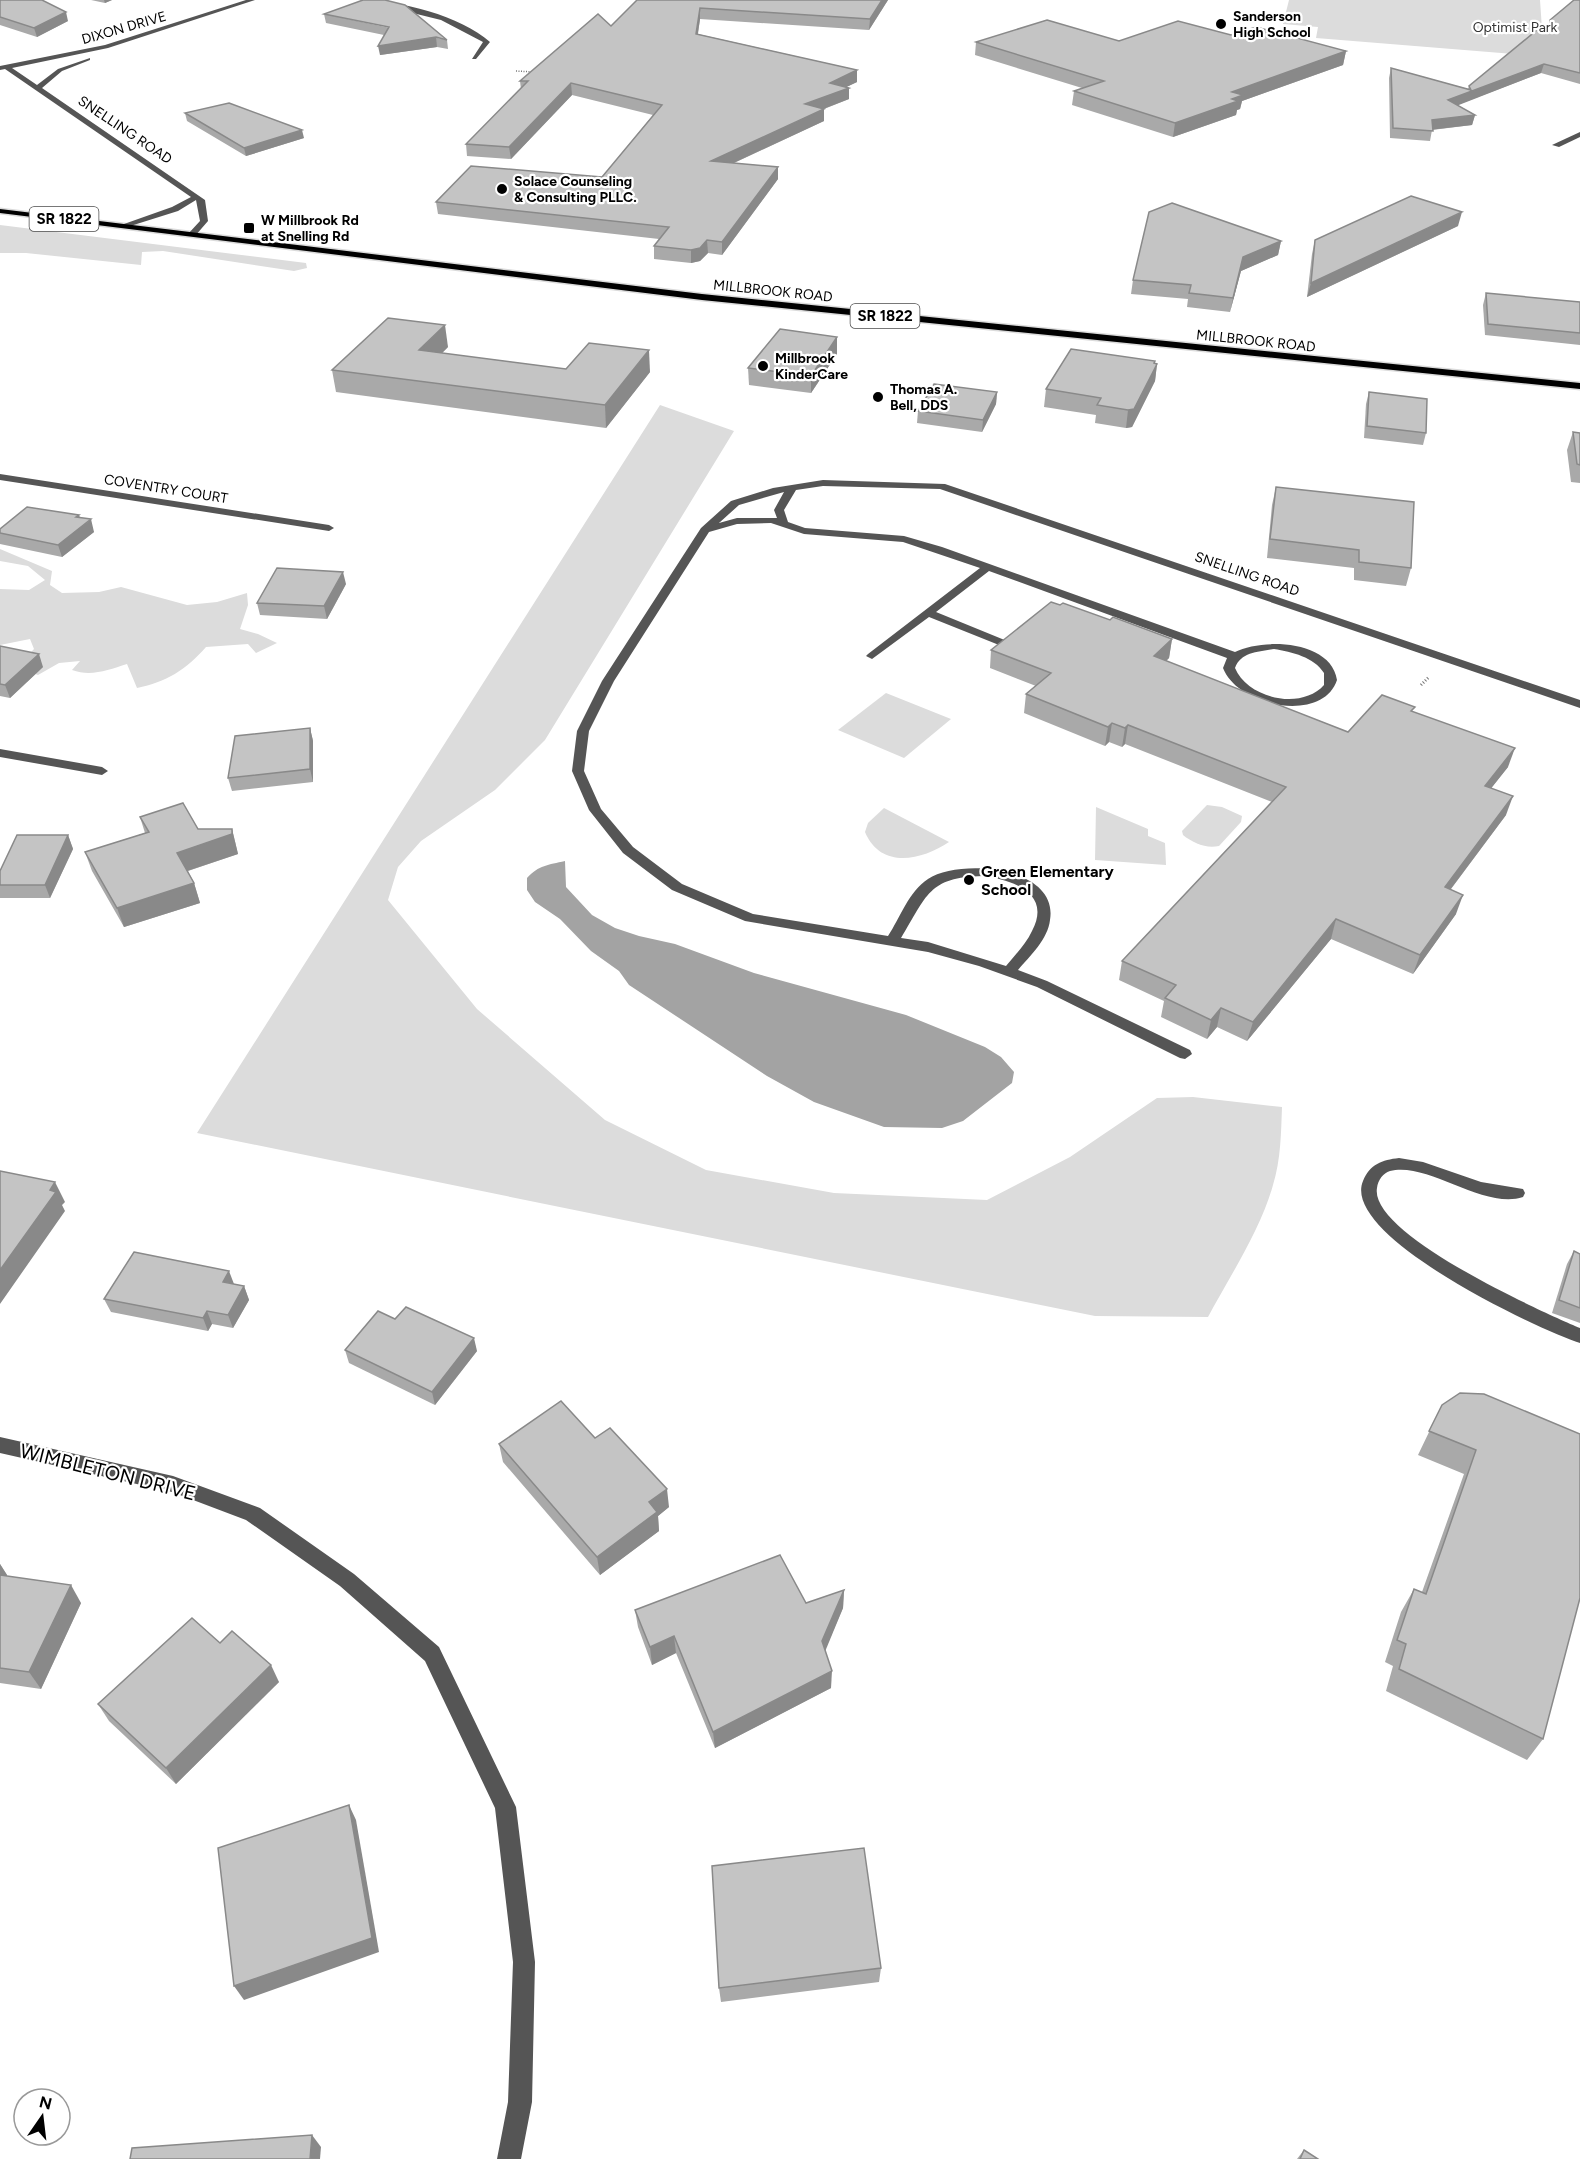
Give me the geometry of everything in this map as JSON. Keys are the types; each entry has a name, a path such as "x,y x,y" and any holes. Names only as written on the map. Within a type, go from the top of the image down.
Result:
{"main road":[{"name":"MILLBROOK ROAD","path":"0,211 763,304 1580,386"}],"street":[{"name":"DIXON DRIVE","path":"3,68 106,47 252,0"},
{"path":"363,0 431,14 466,27 487,42 474,58"},
{"path":"37,88 60,70 95,56 106,47"},
{"name":"SNELLING ROAD","path":"3,68 37,88 197,197"},
{"path":"1556,145 1580,134"},
{"path":"127,226 175,209 197,197 201,200 204,221 192,234"},
{"name":"COVENTRY COURT","path":"0,477 328,528"},
{"name":"SNELLING ROAD","path":"1185,1054 1042,984 1009,972 928,947 750,918 677,887 628,850 595,810 578,771 583,731 608,681 705,530 735,503 773,491 823,483 942,486 1580,704"},
{"path":"783,522 779,510 792,488"},
{"path":"705,530 737,521 783,522 804,531 904,540 988,567 1234,656 1258,647 1274,646 1299,651 1319,660 1328,669 1331,678 1330,687 1322,694 1294,702 1260,698 1240,687 1229,673 1229,664 1234,656"},
{"path":"872,656 988,567"},
{"path":"928,613 1003,643"},
{"path":"0,753 102,771"},
{"path":"892,941 922,892 933,882 950,874 973,872 1013,878 1028,885 1040,897 1044,913 1037,933 1009,972"},
{"path":"1517,1193 1482,1188 1401,1164 1385,1165 1376,1172 1370,1184 1368,1198 1374,1211 1399,1234 1441,1264 1521,1308 1580,1336"},
{"name":"WIMBLETON DRIVE","path":"0,1445 172,1484 254,1514 347,1580 432,1654 505,1807 524,1962 520,2102 509,2159"}],"path":[{"path":"516,71 535,72"},
{"path":"1421,685 1432,674"}],"green space":[{"name":"Optimist Park","path":"1289,0 1540,0 1542,29 1538,56 1316,38 1318,27 1283,24"},
{"path":"0,225 306,263 307,268 294,271 163,251 142,252 141,265 26,253 0,253"},
{"path":"660,405 734,431 545,740 495,790 421,841 398,867 388,900 477,1009 605,1120 706,1170 834,1193 987,1200 1070,1157 1157,1098 1193,1097 1282,1107 1278,1166 1268,1202 1253,1235 1208,1317 1095,1316 197,1133"},
{"path":"0,549 52,571 50,585 62,593 99,592 121,587 187,605 217,602 247,593 248,605 240,629 277,643 256,653 248,644 206,647 175,674 137,688 127,664 100,672 86,673 72,670 80,661 59,663 38,675 22,669 19,665 34,649 30,639 0,645 0,589 29,590 45,580 28,566 0,561"},
{"path":"886,693 951,719 904,758 838,730"},
{"path":"1207,805 1222,807 1242,816 1241,822 1219,846 1200,845 1183,835 1182,831"},
{"path":"1096,807 1148,829 1148,836 1165,843 1166,865 1095,860"},
{"path":"884,808 949,842 915,857 891,857 881,852 872,844 865,832 868,823"}],"shaded area":[{"path":"565,861 566,887 592,915 615,928 675,944 754,973 906,1015 985,1047 1001,1057 1014,1072 1012,1083 963,1121 942,1128 884,1127 814,1102 767,1076 629,985 619,971 591,951 560,919 535,902 527,890 527,878 540,868"}],"building":[{"path":"0,0 42,0 66,12 34,28 0,17"},
{"path":"363,0 385,0 405,5 447,40 436,37 378,46 389,27 324,14"},
{"path":"637,0 882,0 870,19 700,8 696,34 857,70 830,83 849,88 805,104 824,109 711,161 778,167 722,242 707,240 700,248 691,250 654,246 669,227 436,202 471,166 602,177 662,105 571,83 509,147 466,144 528,81 520,81 598,14 611,26"},
{"path":"1574,0 1580,0 1580,73 1544,64 1448,100 1475,115 1432,120 1433,131 1393,128 1391,68 1471,90 1469,86 1537,30 1550,29 1550,20"},
{"path":"1047,20 1119,41 1178,21 1231,35 1256,27 1346,51 1232,92 1243,95 1232,99 1238,101 1175,123 1074,91 1104,81 976,42"},
{"path":"229,103 302,130 244,148 185,113"},
{"path":"1411,196 1462,212 1311,283 1315,240"},
{"path":"1172,203 1281,241 1243,257 1233,298 1189,293 1191,285 1133,280 1149,212"},
{"path":"1486,293 1580,302 1580,333 1488,324"},
{"path":"388,318 445,325 419,350 566,369 589,343 649,350 605,405 332,370"},
{"path":"780,329 837,337 811,376 748,368"},
{"path":"1071,349 1155,361 1154,363 1157,364 1134,409 1097,405 1101,398 1046,389"},
{"path":"934,384 997,392 983,420 918,411"},
{"path":"1369,392 1427,399 1426,433 1367,426"},
{"path":"1573,432 1580,433 1580,465 1577,464"},
{"path":"1276,487 1414,502 1411,568 1359,562 1359,550 1270,539"},
{"path":"27,507 91,519 58,545 0,533 0,529"},
{"path":"277,568 343,572 324,606 257,603"},
{"path":"1051,602 1060,605 1063,603 1110,620 1113,617 1172,639 1154,656 1348,732 1382,695 1415,707 1411,711 1515,748 1485,786 1513,796 1445,887 1463,895 1420,955 1336,919 1253,1022 1221,1008 1211,1020 1165,998 1176,985 1122,961 1286,787 1128,725 1125,728 1112,723 1108,727 1026,694 1051,673 991,650"},
{"path":"0,646 39,654 5,685 0,684"},
{"path":"310,728 310,769 228,778 235,736"},
{"path":"183,803 198,829 232,829 232,834 177,853 194,883 117,908 85,852 149,832 140,817"},
{"path":"17,835 68,835 45,885 0,885 0,871"},
{"path":"0,1171 55,1182 50,1190 56,1192 0,1270"},
{"path":"1574,1251 1580,1254 1580,1308 1559,1300"},
{"path":"134,1252 229,1271 223,1282 244,1286 228,1315 207,1311 203,1318 104,1299"},
{"path":"406,1307 474,1338 432,1392 345,1350 378,1311 395,1319"},
{"path":"1460,1393 1484,1394 1580,1434 1580,1598 1543,1739 1399,1669 1406,1644 1397,1640 1414,1589 1426,1594 1476,1450 1429,1431 1442,1405"},
{"path":"561,1401 595,1438 610,1428 667,1489 649,1502 657,1512 597,1557 499,1444"},
{"path":"780,1555 806,1603 844,1590 822,1641 832,1671 713,1732 674,1636 650,1647 635,1610"},
{"path":"0,1575 71,1585 29,1672 0,1668"},
{"path":"192,1618 220,1643 232,1631 271,1665 166,1768 98,1704"},
{"path":"349,1805 372,1938 234,1986 218,1848"},
{"path":"864,1848 881,1968 719,1988 712,1866"},
{"path":"312,2135 310,2159 130,2159 132,2148"},
{"path":"1304,2150 1318,2159 1300,2159"}],"place":[{"name":"Sanderson High School","path":"1221,24"},
{"name":"Solace Counseling & Consulting PLLC.","path":"502,189"},
{"name":"W Millbrook Rd at Snelling Rd","path":"249,228"},
{"name":"Millbrook KinderCare","path":"763,366"},
{"name":"Thomas A. Bell, DDS","path":"878,397"},
{"name":"Green Elementary School","path":"969,880"}]}
